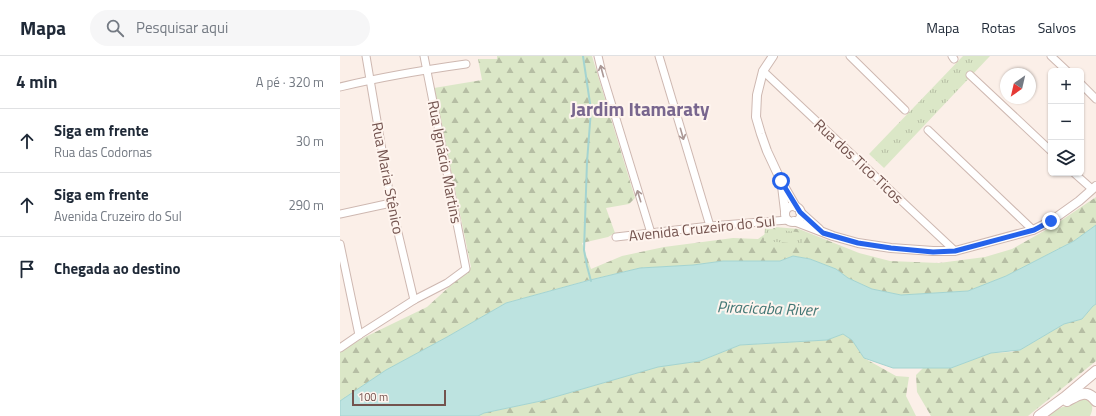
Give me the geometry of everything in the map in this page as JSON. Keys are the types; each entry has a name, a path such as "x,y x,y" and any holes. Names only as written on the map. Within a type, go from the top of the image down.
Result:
{"main road":[{"path":"1049,410 1096,371"},
{"path":"1039,416 1081,394 1089,394 1096,401"}],"street":[{"name":"Rua Maria Stênico","path":"366,56 391,203 414,300"},
{"name":"Rua Ignácio Martins","path":"414,300 447,283 466,269 424,56"},
{"path":"598,56 651,233"},
{"path":"659,56 710,226"},
{"path":"773,56 763,71 757,95 756,117 768,152 781,181 786,211 785,214 791,221 799,218 798,209 790,206 786,211"},
{"path":"850,56 906,110"},
{"path":"1051,56 1064,68"},
{"path":"340,87 370,80 466,64"},
{"name":"Rua dos Tico Ticos","path":"763,71 955,251"},
{"path":"970,75 1048,148"},
{"path":"1084,87 1096,99"},
{"path":"928,130 1034,230"},
{"path":"1078,176 1094,187"},
{"name":"Avenida Cruzeiro do Sul","path":"781,181 798,209 823,233"},
{"name":"Avenida Cruzeiro do Sul","path":"616,237 710,226 791,221 823,233 858,243 933,252 955,251 1034,230 1051,221 1079,201 1094,187"},
{"path":"340,214 391,203"},
{"path":"340,244 359,334"},
{"path":"340,348 359,334 414,300"}],"green space":[{"path":"497,56 592,56 635,198 629,204 606,208 615,233 608,237 582,243 591,269 622,256 664,247 733,238 758,239 775,227 799,229 859,253 890,261 939,263 985,257 1012,249 1053,226 1096,197 1096,225 1074,241 1006,276 968,291 901,295 872,289 848,278 836,269 810,259 793,256 780,261 723,261 693,265 640,268 589,280 506,303 386,370 340,401 340,351 363,338 427,307 471,267 434,88 482,80 478,59 497,59"},
{"path":"963,56 990,56 884,168 869,154"},
{"path":"765,228 804,233 802,244 764,241"},
{"path":"1096,304 1096,361 1028,416 931,416 917,392 916,375 923,368 951,368 991,353 1020,350 1064,324 1082,319"},
{"path":"843,334 852,340 864,358 896,376 909,377 906,396 916,416 478,416 484,413 541,401 661,366 700,361 740,345 827,340"},
{"path":"1078,398 1086,399 1091,403 1092,412 1090,416 1045,416 1052,411 1068,405"}],"water":[{"name":"Piracicaba River","path":"1096,225 1096,304 1082,319 1064,324 1020,350 991,353 951,368 893,368 864,358 852,340 843,334 827,340 740,345 700,361 658,367 541,401 484,413 478,416 340,416 340,401 386,370 506,303 590,280 640,268 693,265 723,261 780,261 793,256 810,259 836,269 848,278 872,289 901,295 968,291 1006,276 1074,241"}],"waterway":[{"path":"583,56 591,110 587,162 584,250 591,281"}],"district":[{"name":"Jardim Itamaraty","path":"640,108"}],"route":[{"path":"781,181 800,212 823,233 858,243 891,248 933,252 955,251 1034,230 1051,221"}]}
